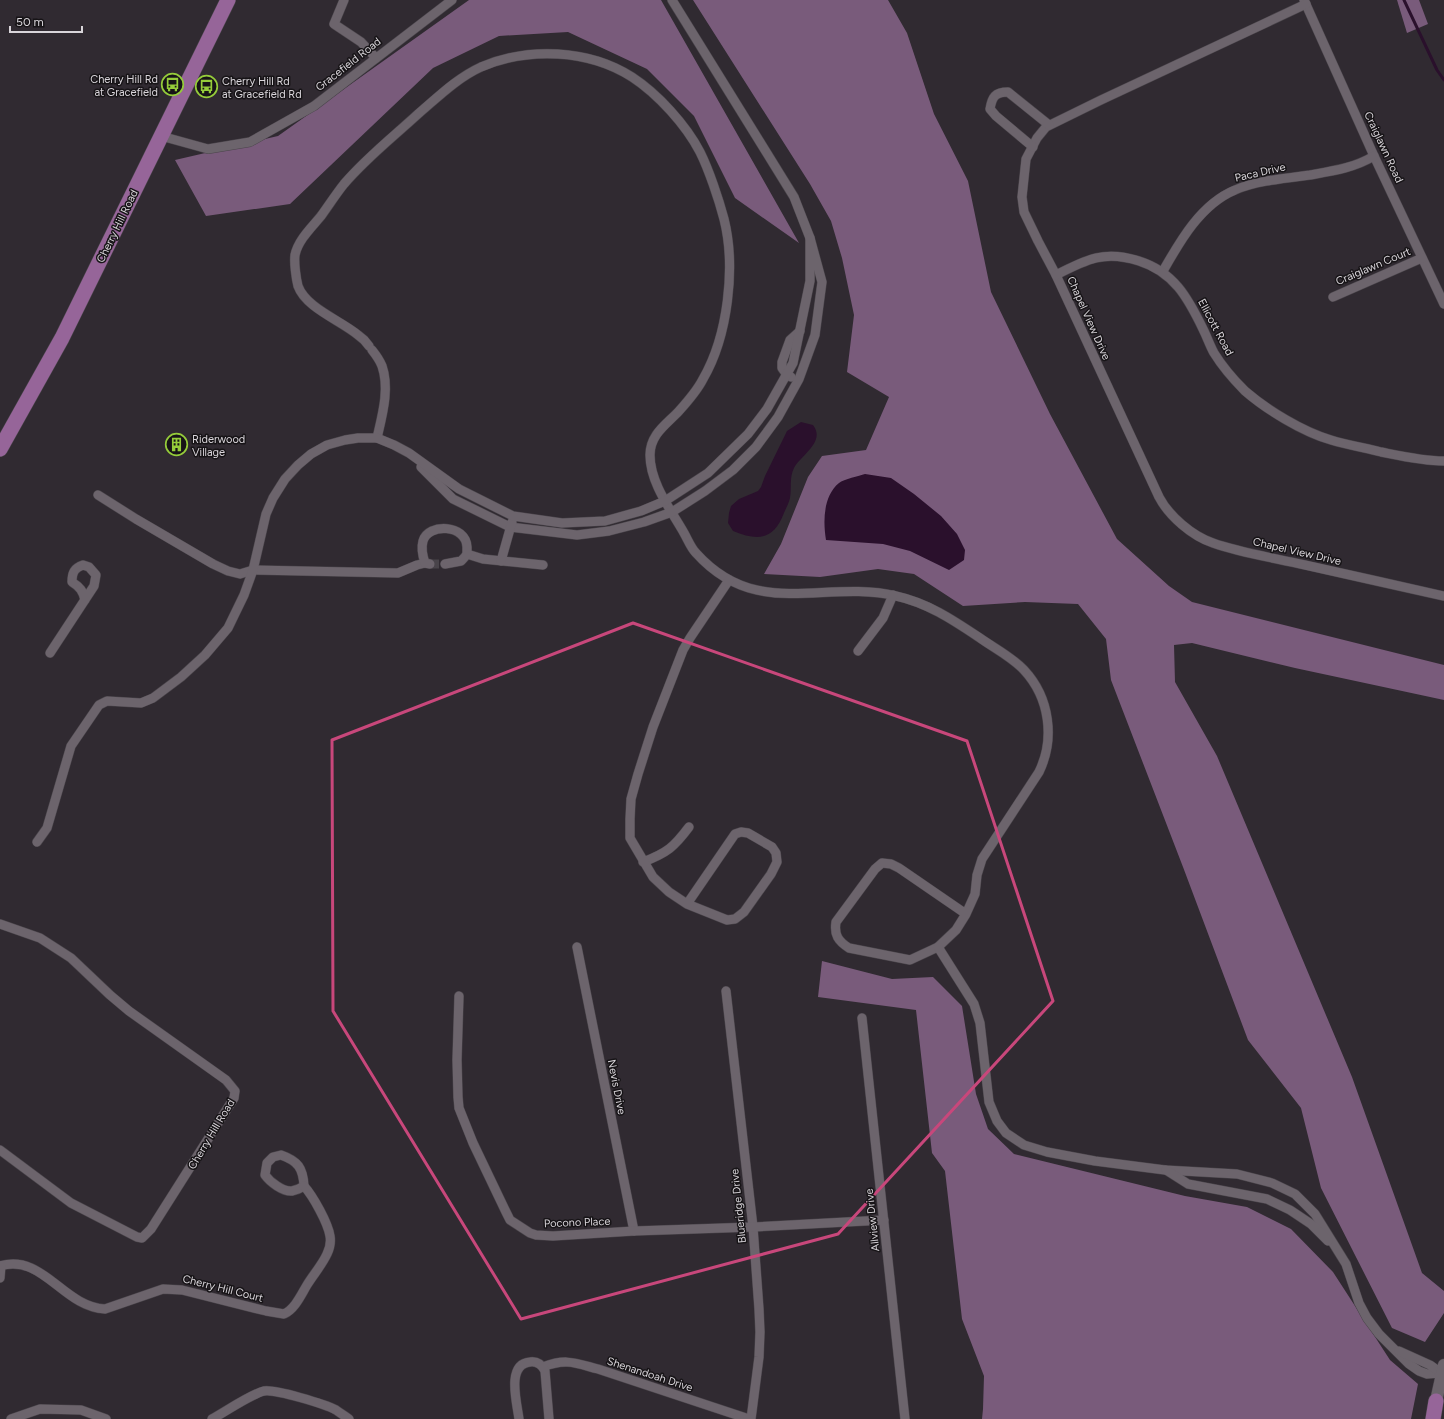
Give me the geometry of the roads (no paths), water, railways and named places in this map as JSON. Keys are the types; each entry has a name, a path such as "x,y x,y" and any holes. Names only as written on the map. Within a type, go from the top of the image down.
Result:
{"main road":[{"name":"Cherry Hill Road","path":"0,449 62,338 228,0"},
{"path":"1433,1419 1436,1401"}],"street":[{"path":"344,0 334,24 361,42 376,58"},
{"name":"Gracefield Road","path":"161,136 208,149 250,142 314,106 452,0"},
{"path":"409,453 453,499 510,527 577,535 609,531 644,522 672,512 705,491 733,470 756,447 778,416 799,379 815,335 822,282 810,238 794,197 672,0"},
{"name":"Chapel View Drive","path":"1305,2 1046,127 1037,138 1026,159 1022,197 1024,212 1056,275 1159,497 1164,507 1179,522 1212,543 1257,555 1444,596"},
{"name":"Craiglawn Road","path":"1305,2 1374,156 1444,304"},
{"path":"377,438 384,398 385,377 382,365 371,348 359,336 312,304 303,294 298,285 294,257 300,242 344,184 376,151 441,94 460,79 481,67 536,53 590,59 615,68 636,80 658,99 682,125 700,152 724,219 728,245 729,274 726,306 718,344 702,382 689,400 658,430 652,443 650,454 656,482 665,501 694,551 729,580 757,591 782,594 861,592 893,595 912,600 953,620 1024,669 1032,681 1046,709 1049,729 1043,764 982,859 977,875 974,894 966,914 956,930 938,947 910,960 849,948 842,944 837,938 835,931 836,922 875,869 882,862 895,866 966,914"},
{"path":"1033,147 996,116 990,109 992,99 1000,92 1008,92 1049,125"},
{"name":"Paca Drive","path":"1163,271 1175,249 1196,222 1219,198 1235,190 1254,184 1353,166 1374,156"},
{"path":"799,379 787,375 782,368 782,362 790,340 800,331 810,281 810,238"},
{"name":"Ellicott Road","path":"1056,275 1080,263 1106,256 1117,255 1144,262 1163,271 1182,290 1214,353 1244,390 1260,403 1303,428 1330,439 1399,456 1444,461"},
{"name":"Craiglawn Court","path":"1332,297 1422,258"},
{"path":"800,331 815,335"},
{"path":"37,842 47,828 71,746 99,705 107,701 141,702 153,698 181,677 205,655 228,628 244,595 253,570 266,514 273,498 298,464 311,454 327,445 345,440 377,438 409,453 459,489 513,516 562,523 604,521 641,511 665,501 708,473 744,439 767,409 787,375"},
{"path":"98,495 213,564 228,571 240,574 253,570 398,573 417,565 427,564 422,551 423,541 428,534 435,529 452,530 461,533 467,540 467,554 461,561 445,564"},
{"path":"501,561 513,516"},
{"path":"467,554 483,559 543,565"},
{"path":"687,904 735,834 740,832 748,833 772,847 776,853 777,862 771,874 744,912 735,919 727,920 687,904 669,892 653,877 630,838 631,799 653,727 683,650 729,580"},
{"path":"858,651 884,618 893,595"},
{"path":"50,653 85,600"},
{"path":"643,862 667,851 676,844 689,827"},
{"name":"Cherry Hill Road","path":"0,924 40,938 71,958 115,999 226,1080 235,1091 234,1098 216,1128 151,1229 142,1238 137,1237 71,1203 0,1150"},
{"name":"Nevis Drive","path":"577,947 634,1231"},
{"path":"938,947 974,1004 980,1023 989,1102 997,1121 1006,1133 1024,1144 1047,1152 1095,1161 1165,1170 1237,1174 1296,1194 1316,1214 1346,1264 1359,1303 1367,1318 1379,1334 1396,1350 1443,1369 1436,1401 1436,1419"},
{"name":"Blueridge Drive","path":"726,991 753,1227 760,1332 750,1419"},
{"name":"Pocono Place","path":"459,996 457,1060 459,1108 473,1143 510,1220 525,1230 536,1235 552,1236 884,1220"},
{"name":"Allview Drive","path":"862,1018 905,1419"},
{"name":"Cherry Hill Court","path":"0,1266 15,1264 30,1267 78,1302 97,1309 105,1309 163,1288 168,1288 284,1314 292,1308 328,1253 331,1243 330,1234 322,1215 304,1186 302,1170 296,1163 281,1155 273,1157 267,1163 265,1175 270,1182 289,1191 294,1191 304,1186"},
{"path":"1165,1170 1188,1184 1267,1199 1290,1210 1311,1224 1338,1252"},
{"path":"1267,1199 1271,1185"},
{"path":"0,1266 0,1278"},
{"name":"Shenandoah Drive","path":"519,1419 514,1380 516,1371 520,1365 529,1362 535,1362 543,1366 555,1362 572,1362 598,1369 750,1419"},
{"path":"543,1366 545,1371 549,1419"},
{"path":"212,1419 255,1395 269,1391 280,1392 335,1410 349,1419"},
{"path":"11,1419 40,1409 81,1410 106,1419"}],"waterway":[{"path":"1404,0 1437,70 1444,80"}],"tunnel":[{"path":"430,564 445,564"}],"place":[{"name":"Cherry Hill Rd at Gracefield","path":"173,85"},
{"name":"Cherry Hill Rd at Gracefield Rd","path":"206,87"},
{"name":"Riderwood Village","path":"176,445"}]}
